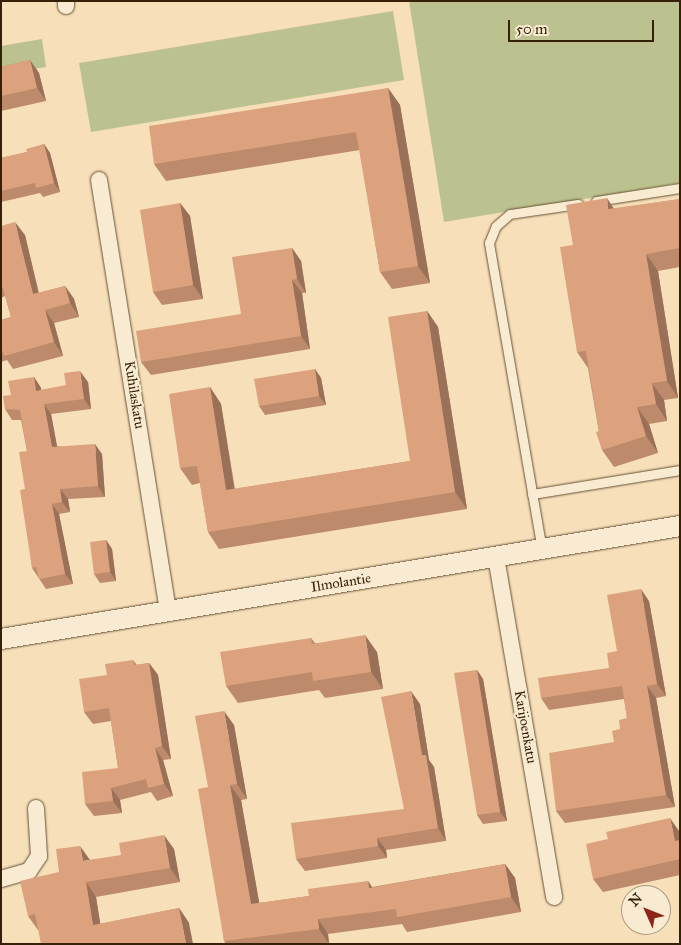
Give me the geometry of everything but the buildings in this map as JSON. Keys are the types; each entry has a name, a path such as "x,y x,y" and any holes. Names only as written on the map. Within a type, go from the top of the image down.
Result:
{"street":[{"name":"Kuhilaskatu","path":"99,180 168,611"},
{"name":"Ilmolantie","path":"1,639 680,526"},
{"name":"Karijoenkatu","path":"496,557 554,897"},
{"path":"1,879 29,871 39,856 36,808"}],"lane":[{"path":"542,550 488,243 496,226 510,214 680,188"},
{"path":"532,494 680,470"}],"green space":[{"path":"409,1 680,1 680,183 444,222"},
{"path":"393,11 404,80 91,132 79,63"},
{"path":"42,39 46,67 1,74 1,46"}]}
